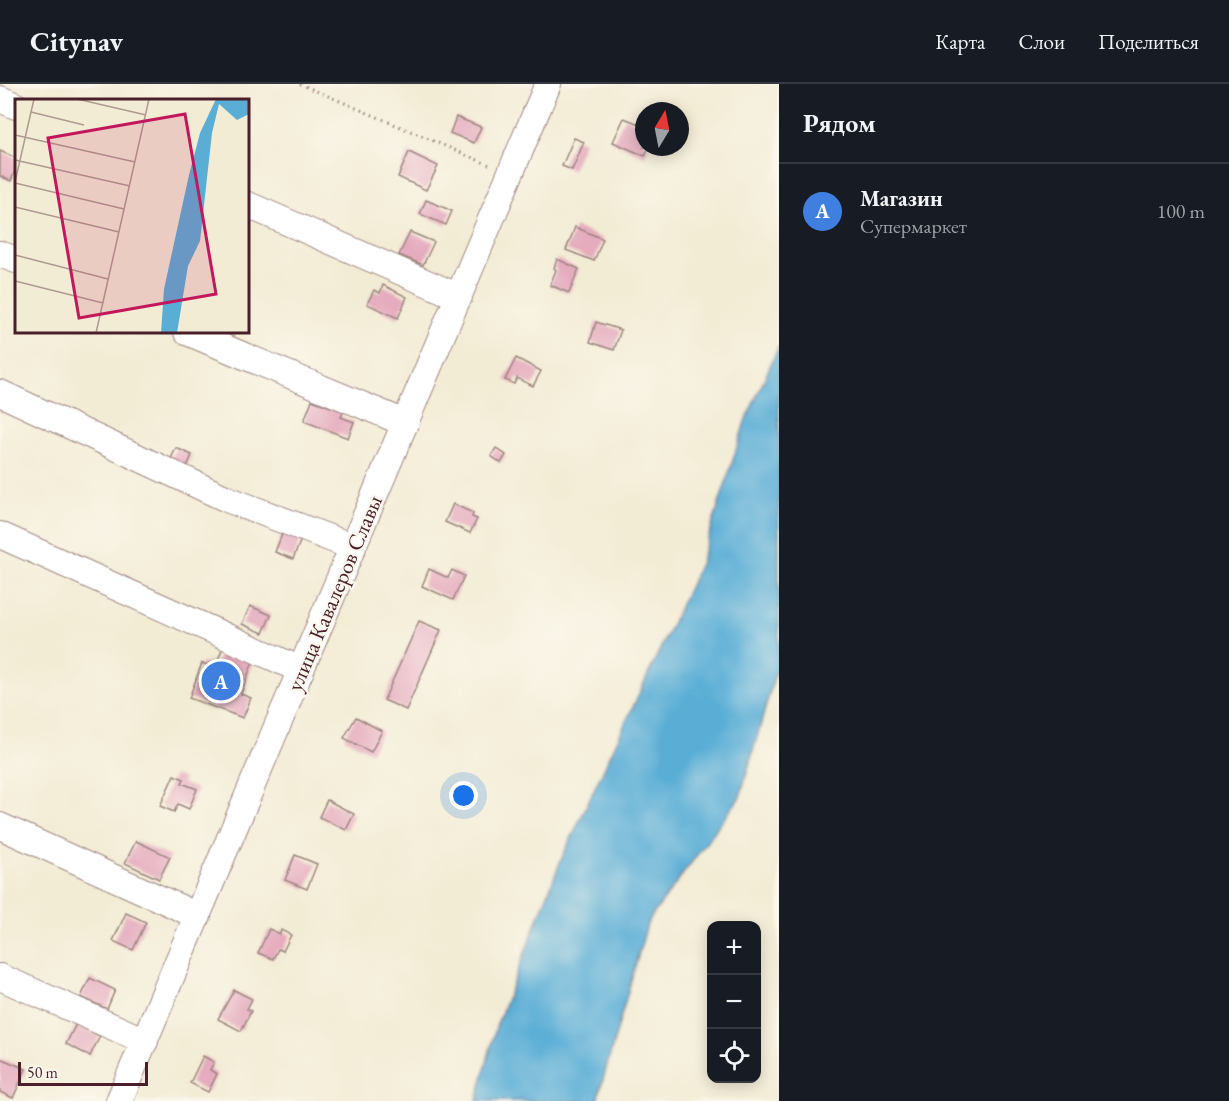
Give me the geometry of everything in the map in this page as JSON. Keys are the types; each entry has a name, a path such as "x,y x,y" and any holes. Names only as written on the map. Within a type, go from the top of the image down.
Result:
{"street":[{"name":"улица Кавалеров Славы","path":"119,1101 548,84"},
{"path":"0,99 15,106"},
{"path":"249,206 459,297"},
{"path":"0,254 15,261"},
{"path":"188,333 405,423"},
{"path":"0,393 227,499 353,547"},
{"path":"0,535 302,670"},
{"path":"0,826 198,916"},
{"path":"0,977 145,1041"}],"path":[{"path":"300,84 510,174"}],"water":[{"path":"779,346 779,660 740,797 648,921 597,1101 477,1101 496,1027 561,860 700,564 745,422"}],"building":[{"path":"456,117 481,127 474,143 450,133"},
{"path":"624,118 635,122 635,152 613,142"},
{"path":"574,138 584,142 572,170 562,166"},
{"path":"0,151 15,158 15,171 11,181 0,176"},
{"path":"409,152 438,166 426,190 398,177"},
{"path":"426,200 452,211 446,225 420,214"},
{"path":"575,227 603,239 594,261 566,250"},
{"path":"410,232 434,242 423,265 399,255"},
{"path":"557,259 579,269 569,293 550,285 556,270 554,268"},
{"path":"383,285 407,297 398,318 367,304 374,290 380,293"},
{"path":"596,322 621,330 614,350 590,342"},
{"path":"516,358 541,371 533,386 517,378 514,384 505,380"},
{"path":"312,400 331,407 333,403 345,408 341,417 354,422 348,438 304,421"},
{"path":"176,448 192,455 185,472 168,465"},
{"path":"496,448 506,455 501,463 491,456"},
{"path":"453,504 473,513 472,517 477,519 470,533 445,522"},
{"path":"284,529 302,537 293,559 275,552"},
{"path":"429,569 448,578 452,570 464,576 453,600 422,586"},
{"path":"250,606 271,615 263,633 242,624"},
{"path":"419,621 441,630 406,710 384,700"},
{"path":"224,644 255,656 241,694 251,698 243,718 189,698 202,663 215,668"},
{"path":"356,717 382,731 371,752 344,738"},
{"path":"174,775 184,779 182,783 197,789 189,809 178,804 174,812 160,806"},
{"path":"327,800 354,814 346,830 319,817"},
{"path":"136,841 170,857 159,879 125,863"},
{"path":"295,855 317,864 307,889 285,880"},
{"path":"126,913 146,922 133,950 113,941"},
{"path":"269,929 280,934 281,930 291,935 283,951 278,949 273,959 258,953"},
{"path":"90,978 115,990 107,1009 81,997"},
{"path":"234,990 252,999 247,1009 251,1011 241,1031 218,1019"},
{"path":"76,1024 100,1036 90,1056 66,1044"},
{"path":"203,1056 214,1062 210,1070 217,1074 208,1092 190,1083"},
{"path":"0,1058 26,1069 13,1098 0,1092"}],"place":[{"name":"Магазин","path":"221,681"}]}
